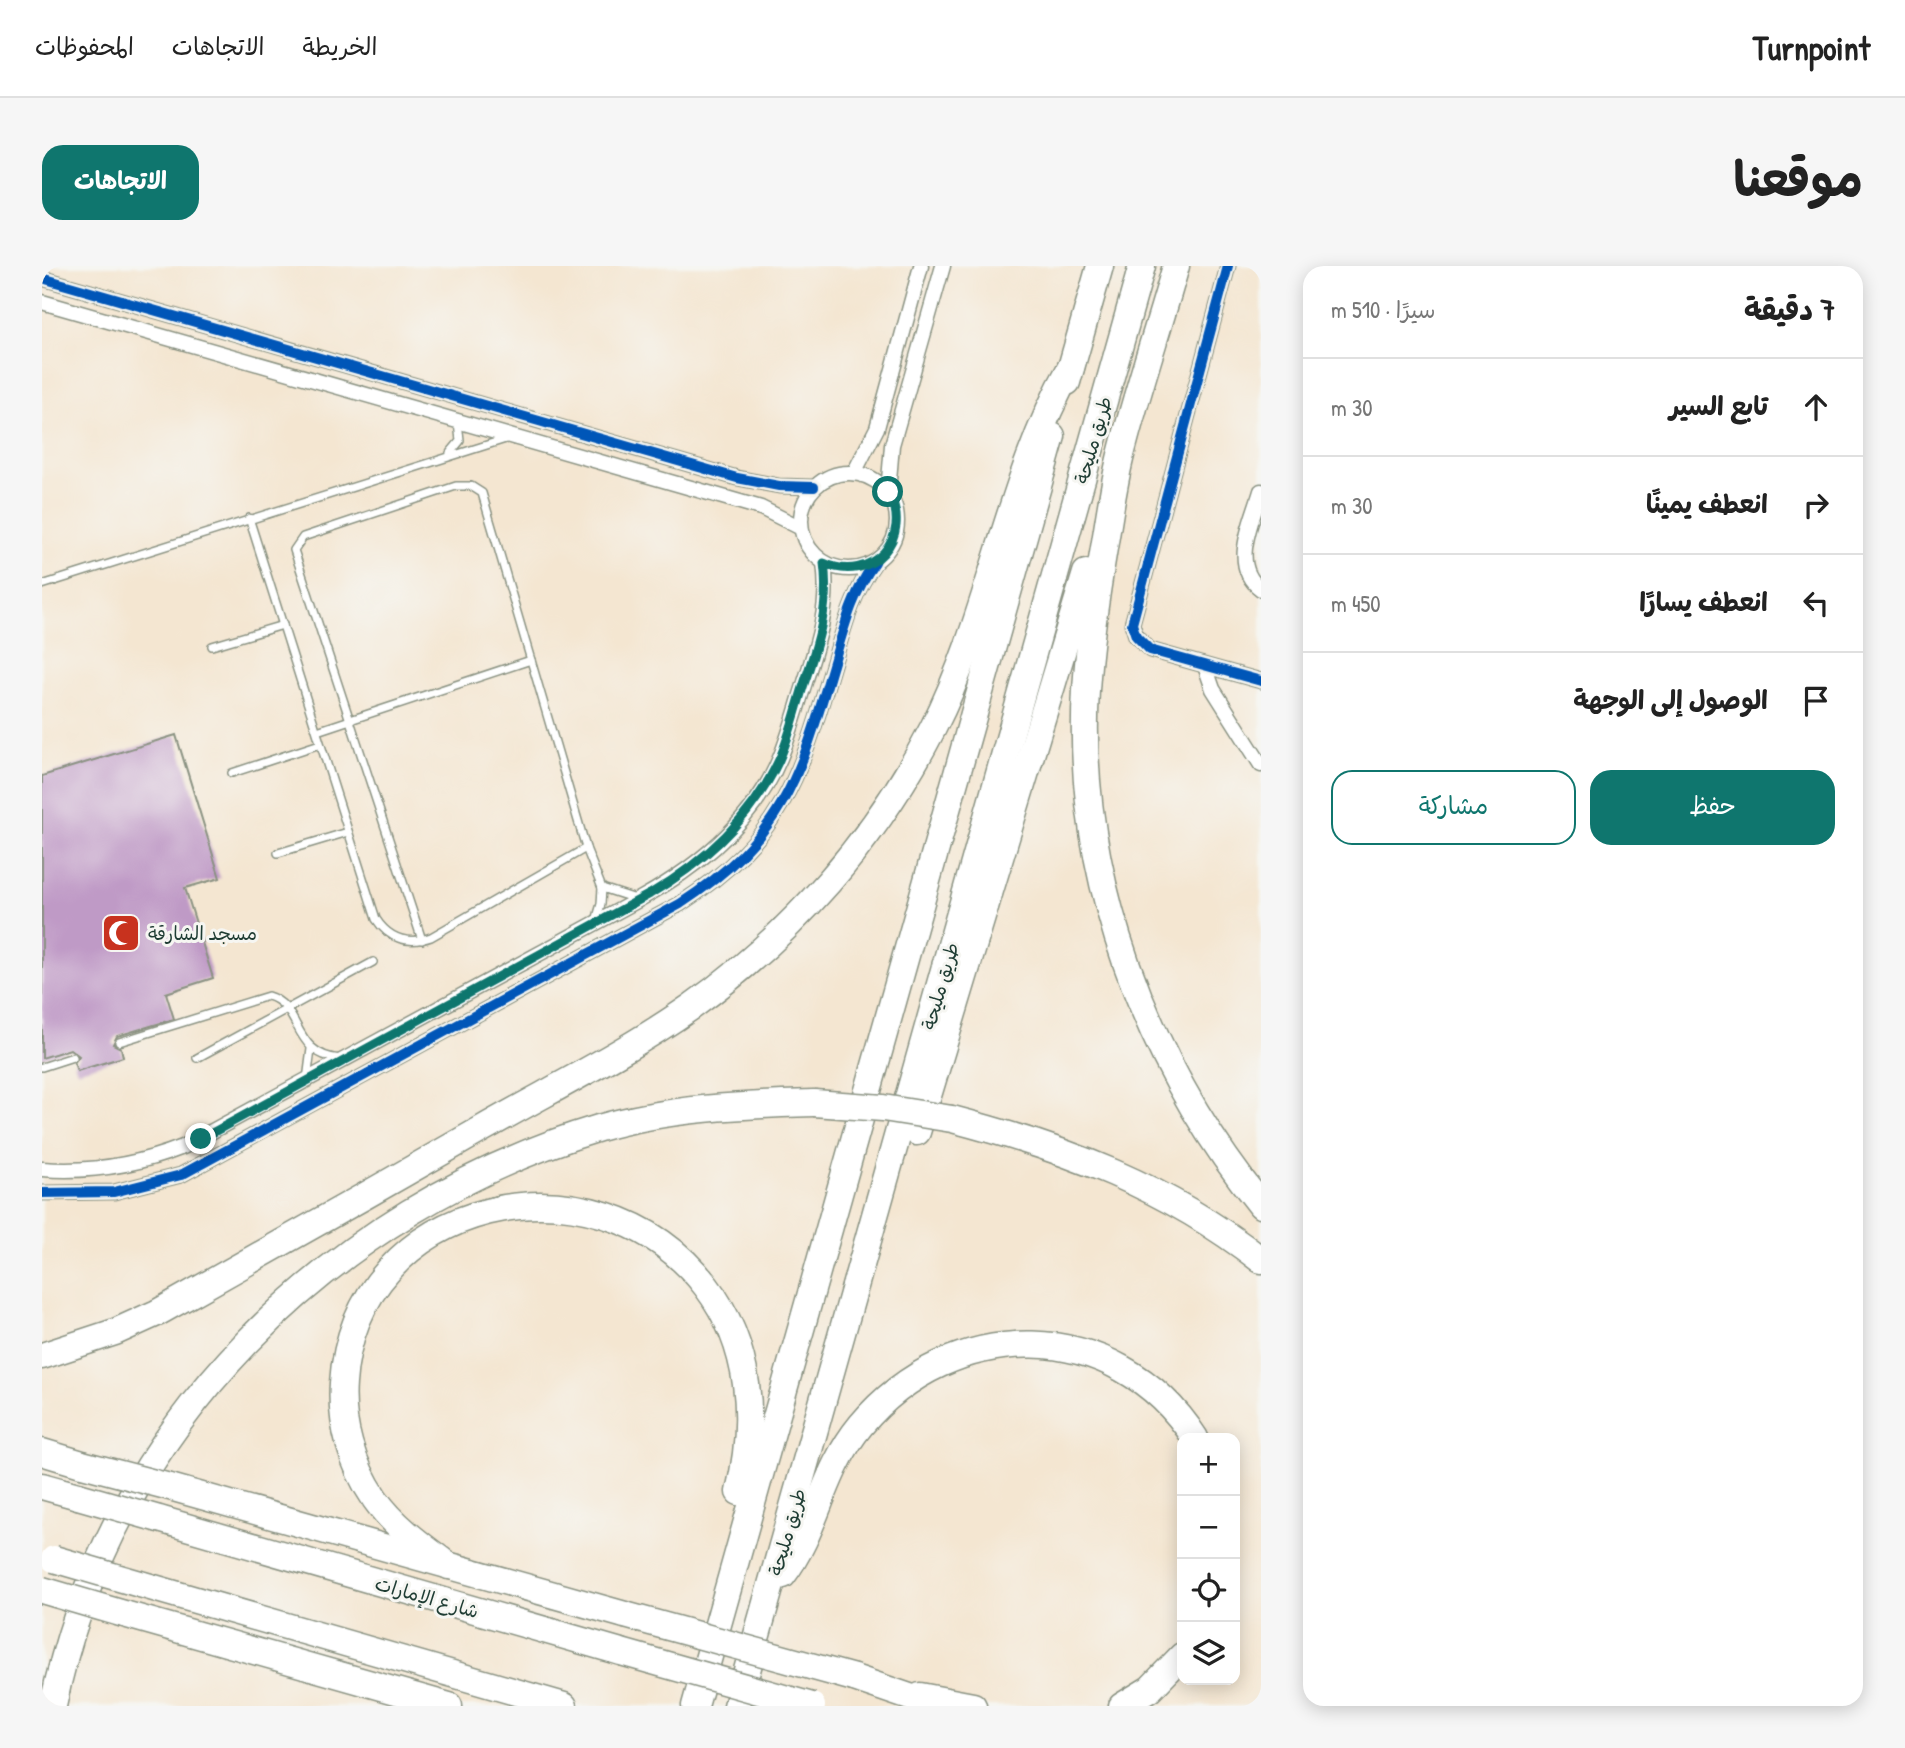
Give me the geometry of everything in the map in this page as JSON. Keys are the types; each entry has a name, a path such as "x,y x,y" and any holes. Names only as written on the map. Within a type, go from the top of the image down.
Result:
{"highway":[{"path":"695,1704 1100,266"},
{"name":"طريق مليحة","path":"737,1706 1142,266"},
{"path":"841,1337 890,1219 1176,266"},
{"path":"42,1356 115,1332 157,1312 647,1035 726,981 797,917 860,845 894,796 934,726 970,640 1028,456 1053,398 1071,367"},
{"path":"1119,461 1094,606 1086,691 1088,776 1100,860 1121,946 1158,1042 1194,1108 1261,1205"},
{"path":"53,1706 74,1630 102,1554 139,1482 183,1415 236,1354 287,1302 343,1255 403,1214 466,1179 533,1150 590,1131 707,1109 814,1103 883,1108 952,1119 1088,1160 1175,1203 1261,1260"},
{"path":"449,1566 392,1520 361,1475 344,1423 342,1395 350,1341 373,1292 390,1270 430,1237 469,1217 510,1205 570,1205 628,1222 654,1236 698,1276 731,1325 745,1374 749,1413 748,1443 727,1552 723,1608"},
{"path":"769,1593 799,1550 832,1469 861,1425 879,1406 920,1374 968,1352 1030,1343 1092,1355 1133,1375 1152,1389 1170,1405 1191,1433"},
{"path":"42,1452 854,1678 936,1706"},
{"name":"شارع الإمارات","path":"42,1486 812,1706"},
{"path":"48,1557 564,1706"},
{"path":"42,1590 449,1706"},
{"path":"1122,1706 1161,1680 1177,1662"},
{"path":"901,1692 973,1706"}],"street":[{"path":"854,473 877,428 921,266"},
{"path":"888,492 892,446 943,266"},
{"path":"1228,266 1131,617 1133,630 1144,646 1261,681"},
{"path":"42,278 737,478 779,486 814,487"},
{"path":"42,302 761,508 801,528"},
{"path":"42,1194 114,1192 160,1182 201,1166 680,904 735,862 771,821 797,777 848,612 874,562 887,550 897,526 895,508 888,492 876,481 854,473 828,477 814,487 804,502 801,528 811,552 824,563 850,570 874,562"},
{"path":"1261,491 1244,555 1248,576 1261,589"},
{"path":"42,1169 88,1170 156,1158 201,1139 593,925 688,870 721,841 749,809 780,758 823,626 827,591 824,563"},
{"path":"1205,666 1213,689 1261,765"},
{"path":"369,1048 382,1067"},
{"path":"302,1084 310,1106"}],"lane":[{"path":"447,455 460,440 458,421"},
{"path":"42,585 447,455 513,437"},
{"path":"422,940 294,554 294,547 303,537 456,486 471,486 482,493 586,848 602,888 600,911 593,925"},
{"path":"249,519 348,832 381,926 401,940 422,940 586,848"},
{"path":"212,646 283,625"},
{"path":"317,731 531,660"},
{"path":"232,773 320,744"},
{"path":"278,853 348,832"},
{"path":"602,888 640,899"},
{"path":"197,1058 373,962"},
{"path":"119,1042 261,996 278,1000 311,1049 331,1058 345,1059"},
{"path":"302,1084 311,1049"},
{"path":"42,1067 73,1057"}],"building":[{"name":"مسجد الشارقة","path":"176,735 220,878 185,888 213,978 166,993 174,1019 117,1036 113,1044 121,1048 123,1057 77,1071 74,1063 79,1056 70,1049 42,1058 42,776"}],"cycle path":[{"path":"1228,266 1132,624 1136,636 1150,650 1261,681"},
{"path":"42,278 737,478 779,486 814,487"},
{"path":"42,1193 114,1192 181,1175 680,904 715,879 743,854 783,801 810,740 860,586 875,562"}],"place":[{"name":"مسجد الشارقة","path":"121,933"}],"route":[{"path":"201,1139 650,894 688,870 721,841 760,793 780,758 823,626 827,591 824,563 850,570 867,566 881,557 892,543 897,526 895,508 888,492"}]}
